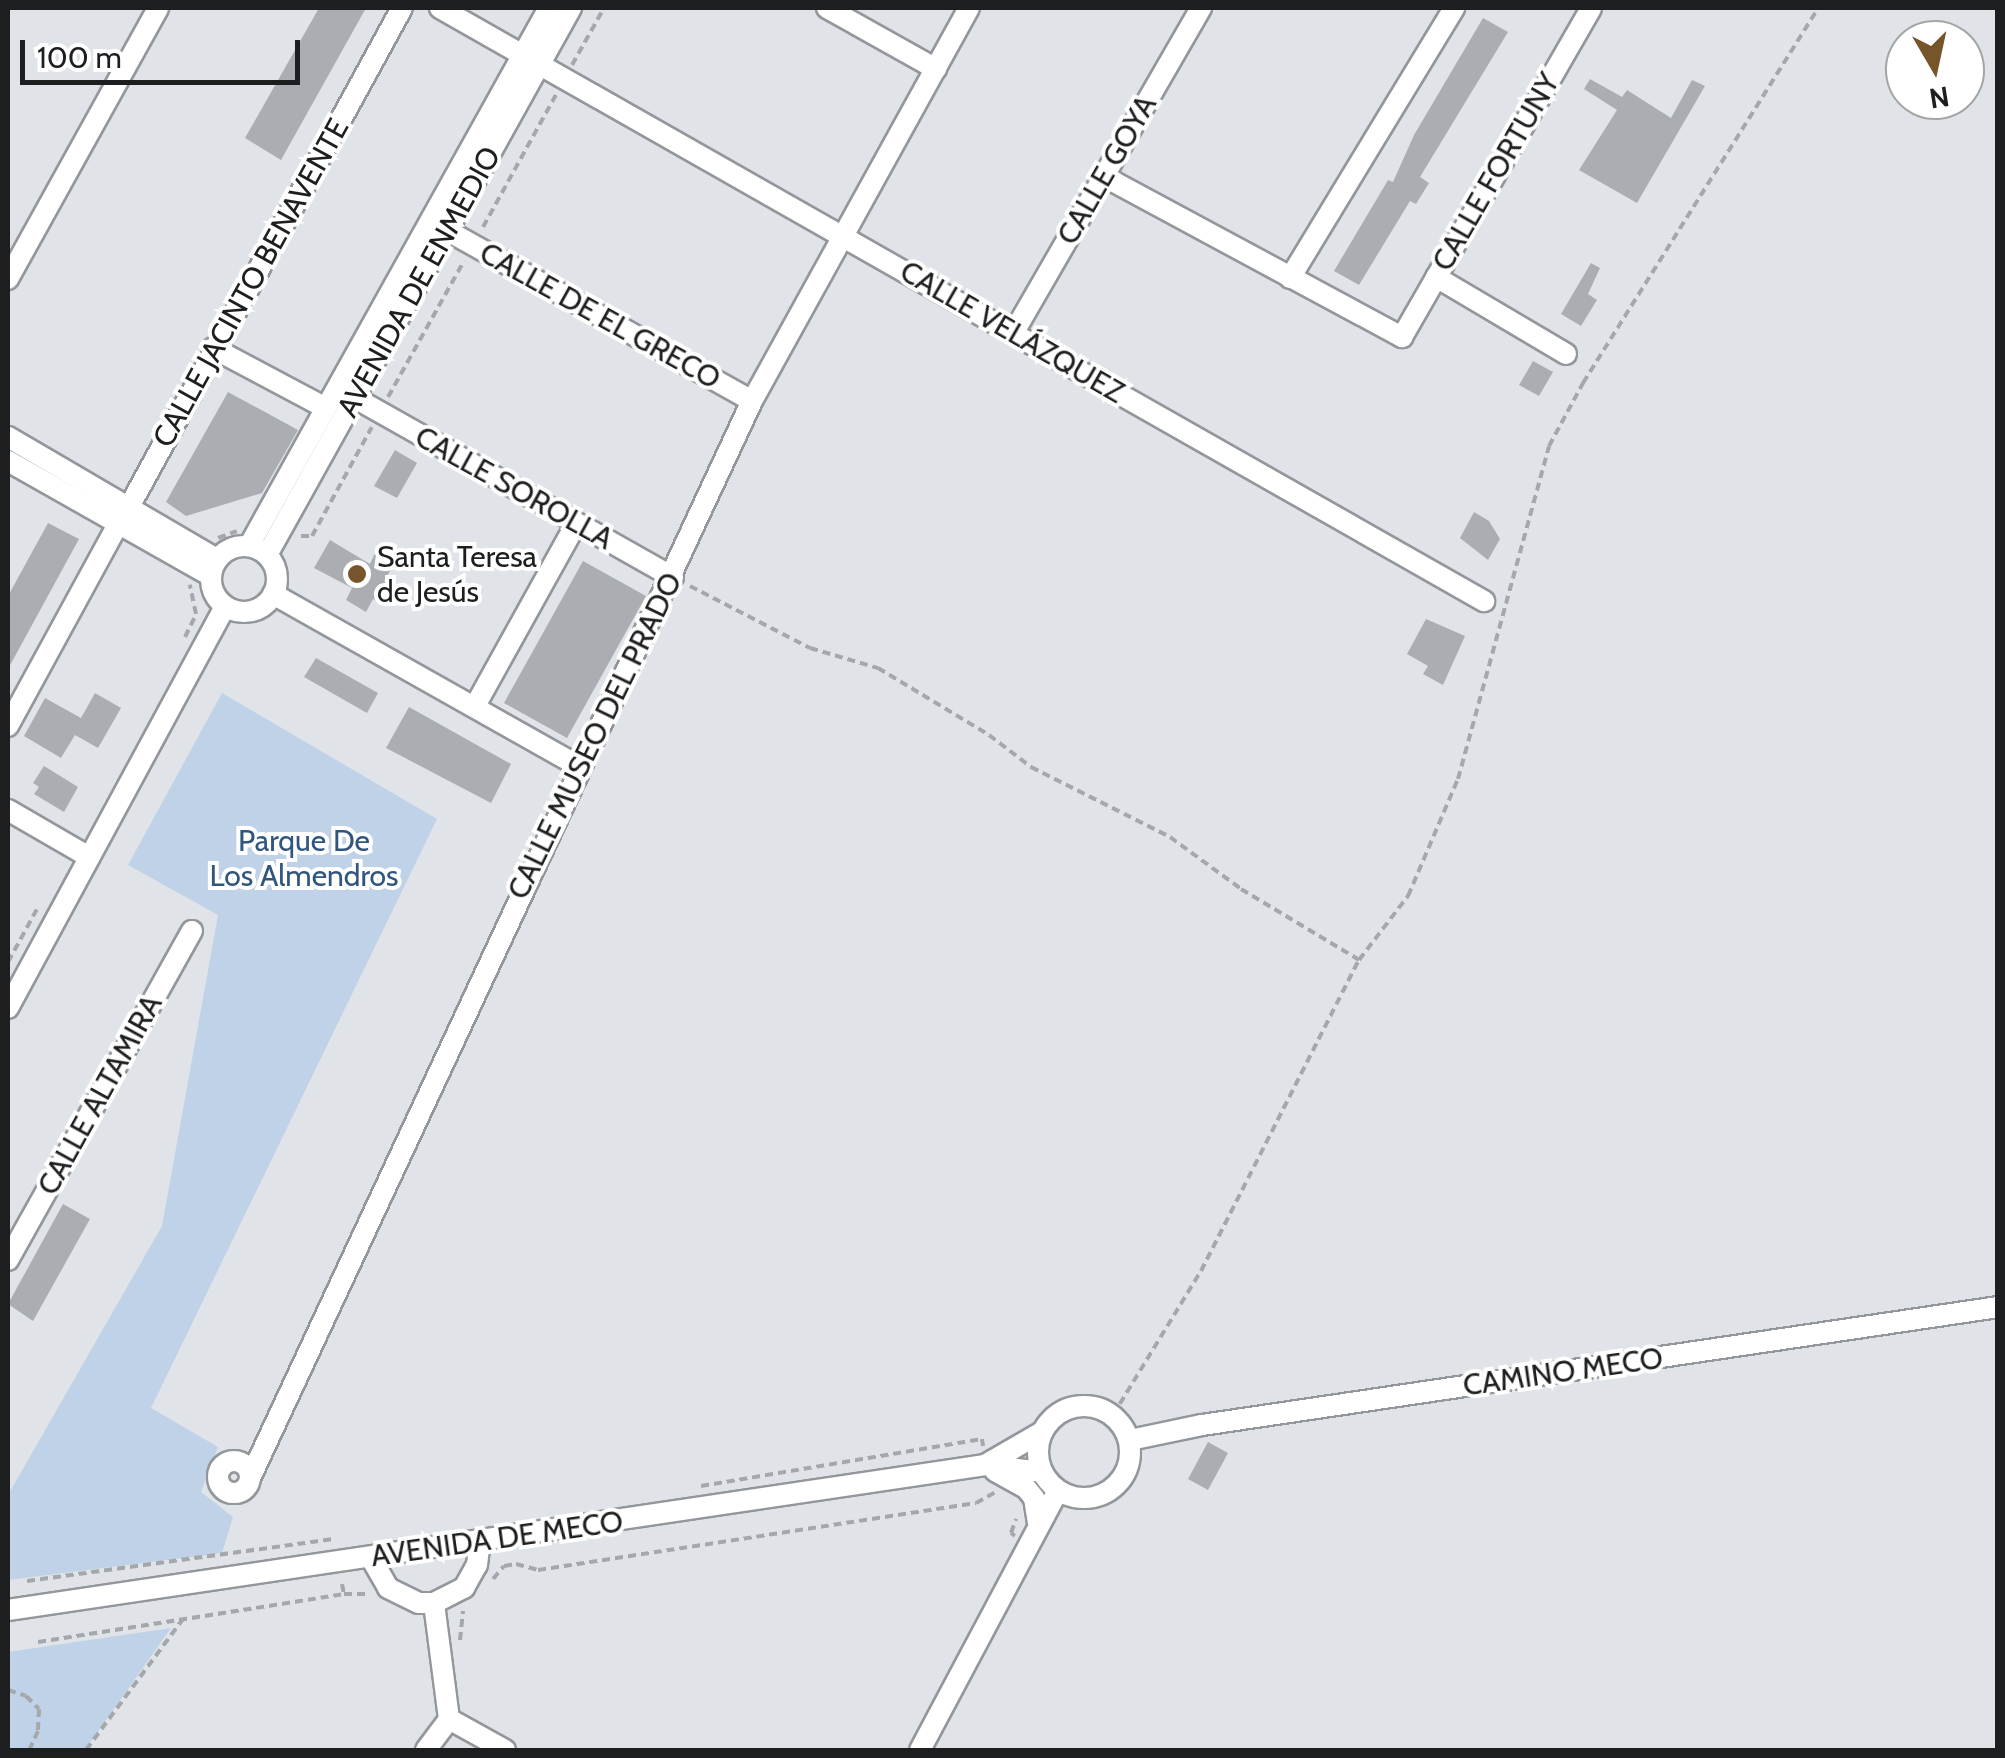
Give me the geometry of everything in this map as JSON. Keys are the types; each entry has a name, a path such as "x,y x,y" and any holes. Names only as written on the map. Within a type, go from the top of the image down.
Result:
{"street":[{"path":"8,279 158,8"},
{"name":"CALLE JACINTO BENAVENTE","path":"8,726 402,8"},
{"name":"CALLE VELÁZQUEZ","path":"440,8 1484,601"},
{"name":"AVENIDA DE ENMEDIO","path":"258,551 355,398 448,231 532,58 549,8"},
{"name":"AVENIDA DE ENMEDIO","path":"258,551 324,407 532,58 570,8"},
{"path":"827,8 936,69"},
{"name":"CALLE MUSEO DEL PRADO","path":"250,1478 578,766 672,576 752,401 969,8"},
{"name":"CALLE GOYA","path":"1014,332 1201,8"},
{"path":"1102,176 1290,278 1454,8"},
{"name":"CALLE FORTUNY","path":"1290,278 1402,337 1591,8"},
{"name":"CALLE DE EL GRECO","path":"448,231 752,401"},
{"path":"1436,277 1566,354"},
{"path":"213,348 324,407"},
{"name":"CALLE SOROLLA","path":"355,398 672,576"},
{"path":"8,437 124,515 214,567"},
{"path":"8,460 124,515"},
{"path":"475,706 576,524"},
{"path":"231,548 258,551 276,574 273,594 248,612 225,607 214,594 214,567 231,548"},
{"path":"273,594 578,766"},
{"path":"8,1008 225,607"},
{"path":"8,810 88,856"},
{"name":"CALLE ALTAMIRA","path":"8,1260 192,930"},
{"name":"CAMINO MECO","path":"1130,1440 1221,1422 1998,1307"},
{"path":"1074,1406 1100,1408 1113,1415 1130,1440 1127,1472 1118,1485 1089,1499 1058,1491 1042,1472 1038,1458 1042,1432 1061,1412 1074,1406"},
{"name":"AVENIDA DE MECO","path":"8,1610 480,1542 984,1456 1042,1432"},
{"path":"984,1456 1026,1488 1034,1498 1038,1522"},
{"name":"AVENIDA DE MECO","path":"984,1456 1042,1472"},
{"path":"920,1750 1038,1522 1058,1491"},
{"path":"371,1558 388,1588 419,1602 434,1603 464,1588 477,1564 480,1542"},
{"path":"426,1750 449,1720 434,1603"},
{"path":"449,1720 505,1750"}],"path":[{"path":"1113,1415 1201,1271 1358,960 1408,896 1458,779 1549,446 1583,384 1818,8"},
{"path":"672,576 810,648 878,668 989,735 1031,767 1170,837 1242,888 1358,960"},
{"path":"178,577 189,583 196,614 179,648"},
{"path":"8,962 45,896"},
{"path":"702,1491 700,1484 982,1439 984,1456"},
{"path":"516,1564 538,1570 976,1503 991,1493 1002,1493"},
{"path":"1017,1518 1011,1533 1027,1544"},
{"path":"28,1582 335,1539"},
{"path":"38,1642 344,1594"},
{"path":"86,1750 183,1619"},
{"path":"8,1690 26,1696 40,1709 38,1731 29,1750"}],"green space":[{"name":"Parque De Los Almendros","path":"222,693 437,819 151,1408 218,1447 201,1492 233,1517 222,1553 8,1580 8,1495 162,1226 218,915 128,865"},
{"path":"171,1628 85,1750 8,1750 8,1652"}],"building":[{"path":"319,8 366,8 281,160 245,138"},
{"path":"1483,18 1508,32 1420,177 1429,183 1416,204 1410,201 1359,285 1334,271 1388,180 1393,182 1414,135"},
{"path":"1590,79 1622,97 1627,90 1671,118 1692,80 1705,86 1637,203 1579,170 1617,110 1584,89"},
{"path":"1591,263 1600,268 1588,294 1597,300 1581,326 1561,314"},
{"path":"1533,361 1553,372 1539,396 1519,385"},
{"path":"228,392 298,430 262,493 186,516 166,502"},
{"path":"395,450 417,463 397,498 374,486"},
{"path":"1474,512 1489,521 1500,539 1488,560 1460,538"},
{"path":"48,523 79,539 8,669 8,596"},
{"name":"Santa Teresa de Jesús","path":"330,540 370,564 376,551 396,561 384,581 396,587 385,606 373,599 366,612 346,600 352,588 314,568"},
{"path":"583,561 646,596 567,738 504,703"},
{"path":"1426,619 1465,636 1443,685 1423,674 1428,666 1407,654"},
{"path":"316,658 378,693 367,713 304,677"},
{"path":"95,693 121,708 98,748 75,735 61,758 24,736 45,698 81,718"},
{"path":"409,707 511,764 491,803 386,748"},
{"path":"44,766 78,787 64,812 34,794 39,787 33,783"},
{"path":"63,1204 90,1219 33,1321 8,1304"},
{"path":"1208,1442 1228,1453 1208,1490 1188,1479"}],"place":[{"name":"Santa Teresa de Jesús","path":"357,574"}]}
